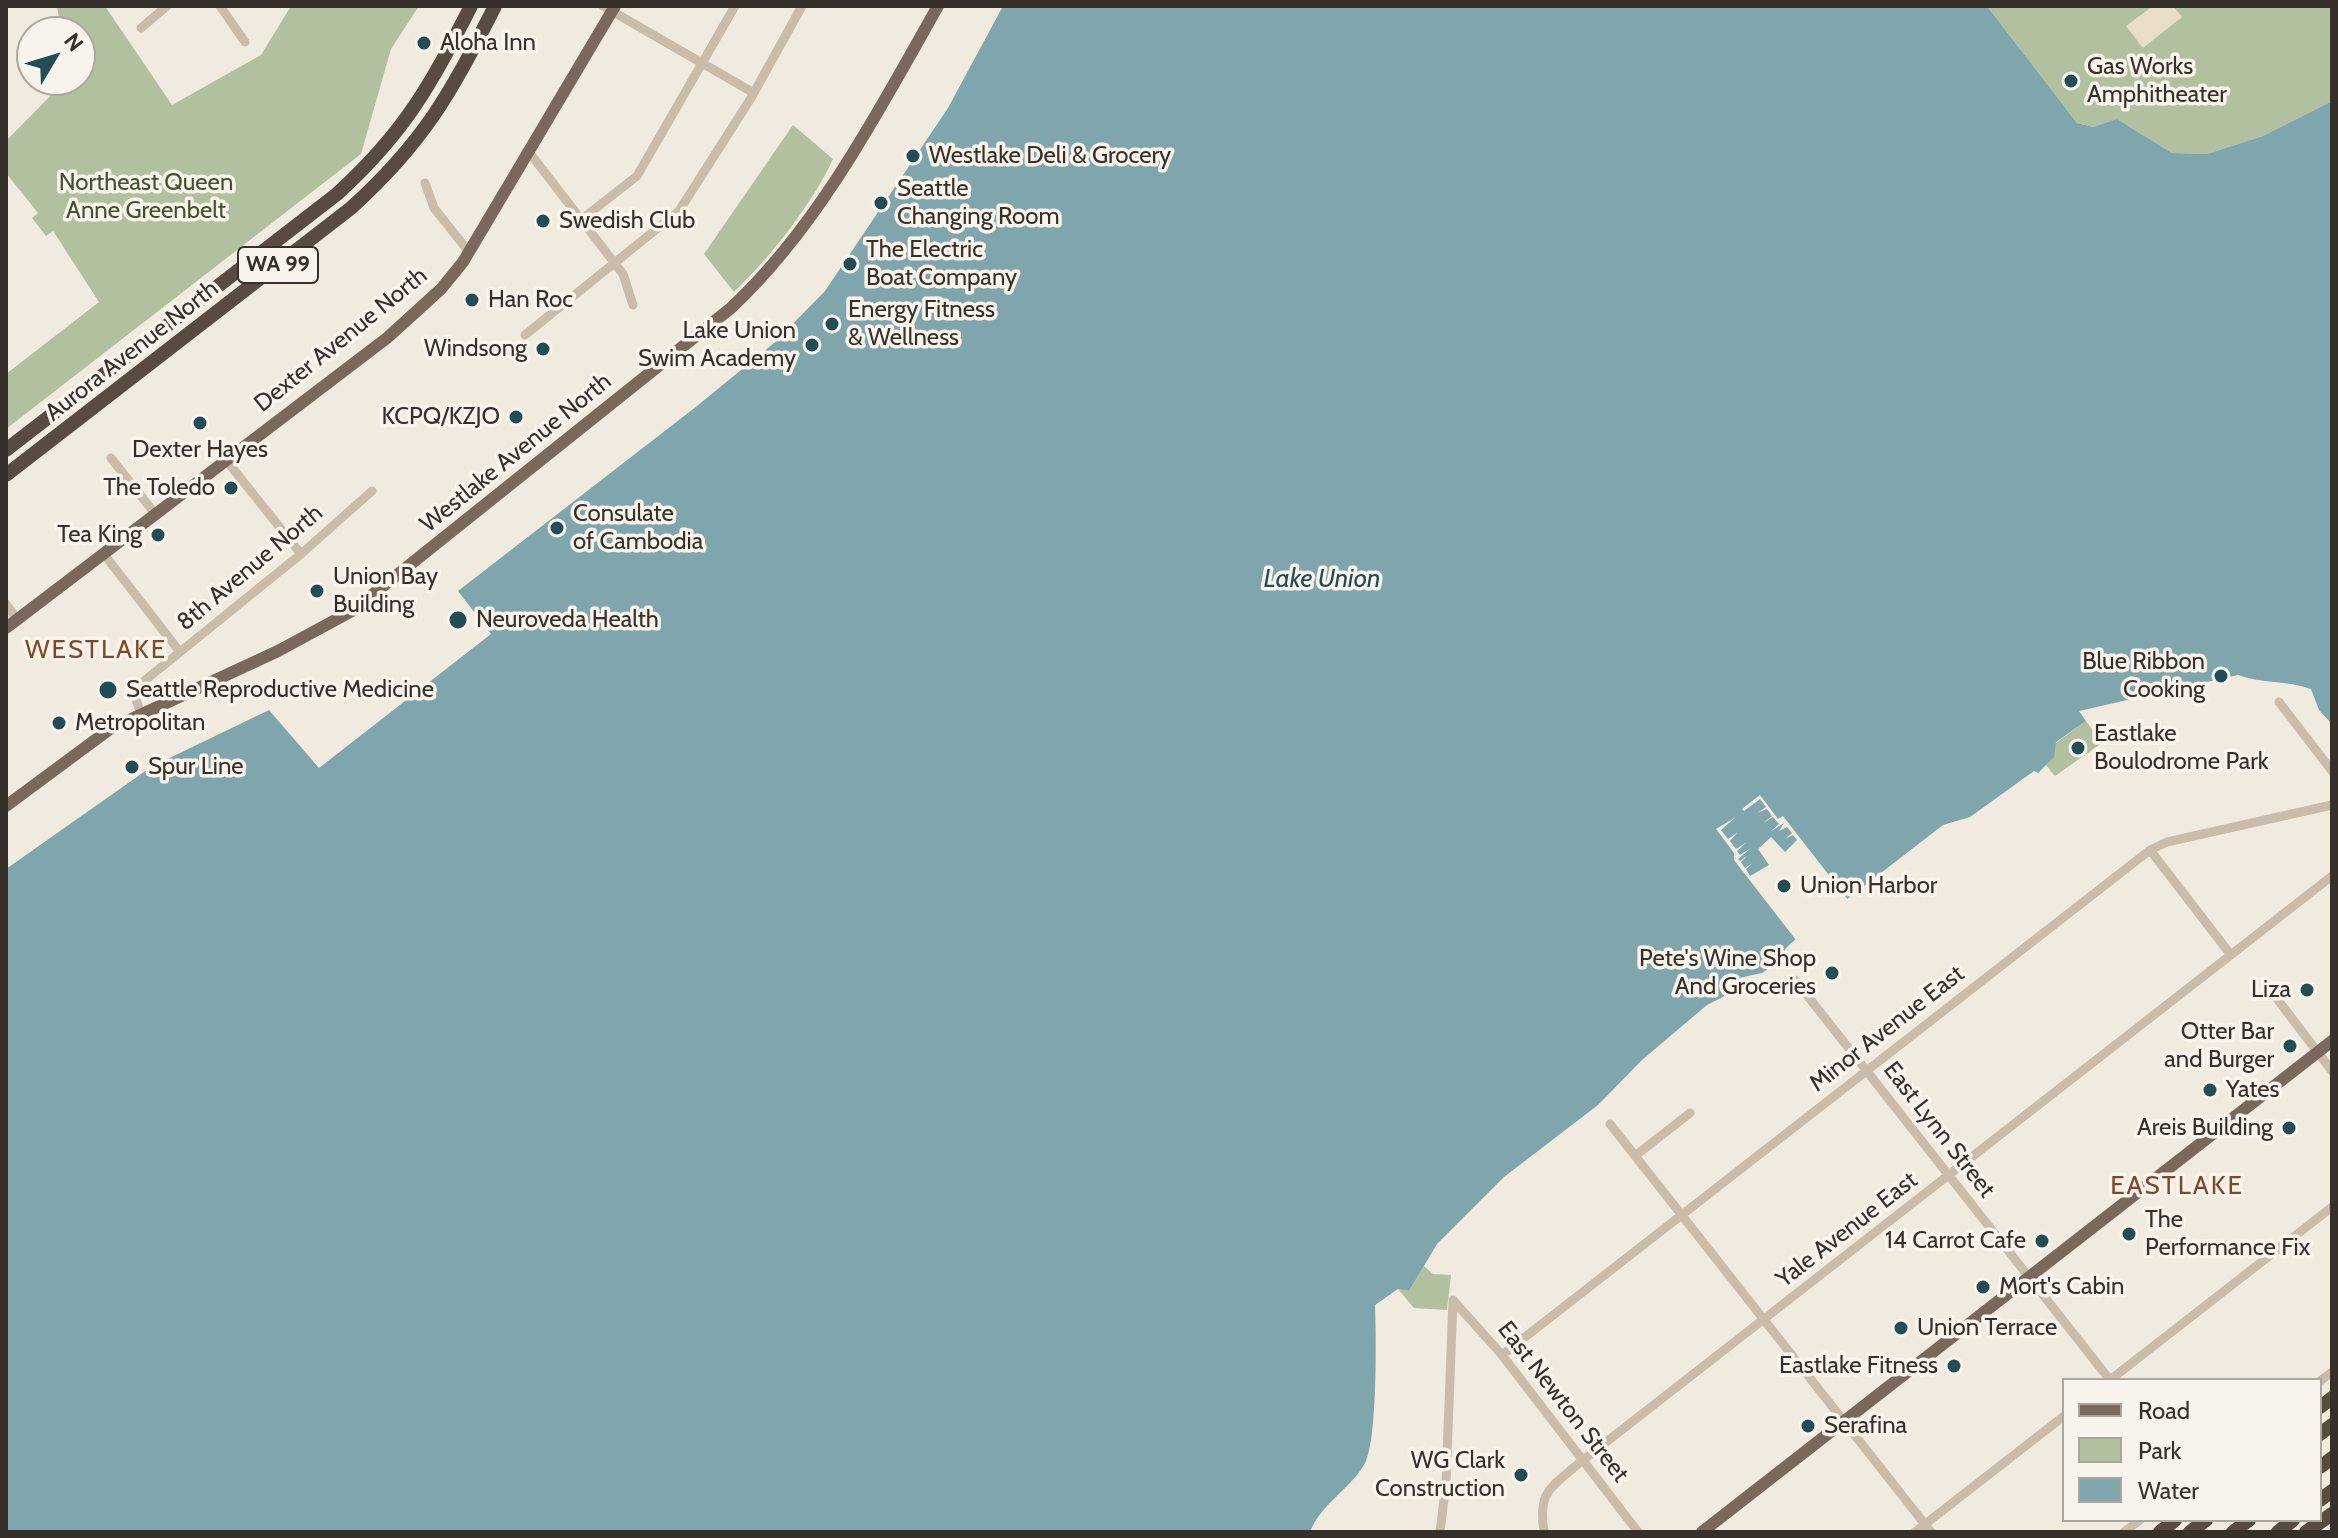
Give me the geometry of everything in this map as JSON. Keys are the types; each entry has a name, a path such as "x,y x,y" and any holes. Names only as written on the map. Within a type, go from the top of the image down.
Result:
{"highway":[{"name":"Aurora Avenue North","path":"6,450 337,194 378,156 412,114 471,6"},
{"name":"Aurora Avenue North","path":"6,475 341,217 391,172 423,134 460,76 495,6"}],"main road":[{"name":"Westlake Avenue North","path":"6,806 99,736 291,644 352,611 731,308 772,267 831,184 938,6"},
{"name":"Dexter Avenue North","path":"6,628 387,338 441,289 469,252 529,152 610,7"},
{"path":"1702,1532 2332,1041"}],"street":[{"path":"141,28 167,6"},
{"path":"220,6 245,42"},
{"path":"582,219 637,176 735,6"},
{"path":"525,335 679,211 754,93 802,6"},
{"path":"610,7 754,93"},
{"path":"529,152 616,263 633,305"},
{"path":"425,183 434,208 469,252"},
{"path":"111,458 156,515"},
{"path":"226,460 301,554"},
{"name":"8th Avenue North","path":"141,714 134,694 138,686 301,554 372,491"},
{"path":"103,553 180,652"},
{"path":"6,604 17,619"},
{"path":"2279,702 2332,771"},
{"name":"Minor Avenue East","path":"1502,1355 2150,850 2167,842 2332,805"},
{"path":"2150,850 2231,955"},
{"name":"Yale Avenue East","path":"1544,1532 1542,1500 1546,1492 1583,1460 2332,876"},
{"name":"East Lynn Street","path":"1795,980 2108,1378"},
{"path":"2278,1000 2332,1071"},
{"path":"1635,1156 1690,1113"},
{"path":"1610,1124 1928,1528"},
{"path":"2113,1378 2332,1207"},
{"name":"East Newton Street","path":"1440,1532 1446,1482 1453,1300 1502,1355 1638,1532"},
{"path":"1915,1532 1928,1528 2062,1418"}],"green space":[{"name":"Northeast Queen Anne Greenbelt","path":"57,6 105,6 172,105 261,55 291,6 419,6 391,49 361,154 6,429 6,374 99,302 53,231 46,236 32,218 38,213 6,173 6,141 50,96 96,96 96,16 59,16"},
{"path":"1987,6 2332,6 2332,101 2263,136 2207,154 2172,153 2117,119 2093,127 2077,123"},
{"path":"793,125 833,159 789,230 734,292 704,254"},
{"path":"2086,721 2102,743 2055,776 2046,765 2053,757 2053,745"},
{"path":"1424,1266 1433,1274 1451,1275 1447,1310 1414,1308 1398,1289 1409,1291"}],"shaded area":[{"path":"2153,6 2173,6 2182,17 2143,48 2126,26"}],"water":[{"name":"Lake Union","path":"1003,6 1987,6 2077,123 2093,127 2117,119 2172,153 2207,154 2263,136 2332,101 2332,724 2319,710 2311,689 2238,675 2079,711 2086,721 2056,742 2054,757 2038,773 2034,771 1970,817 1943,825 1798,937 1786,948 1779,962 1762,973 1739,978 1723,997 1707,1005 1642,1060 1598,1105 1504,1177 1437,1244 1409,1291 1398,1289 1375,1305 1375,1388 1369,1453 1358,1474 1321,1513 1310,1532 6,1532 6,869 151,767 269,710 319,768 491,634 458,591 697,406 774,343 825,291 948,108"}],"pier":[{"path":"1760,795 1778,819 1783,816 1849,901 1796,940 1734,860 1734,853 1716,829 1736,817 1721,830 1728,839 1738,832 1730,841 1736,849 1747,842 1737,851 1740,855 1751,848 1738,859 1740,861 1747,856 1741,862 1745,868 1753,863 1746,869 1750,876 1769,865 1758,849 1771,837 1785,852 1797,840 1793,835 1785,839 1792,833 1787,827 1779,831 1784,823 1770,832 1779,824 1773,817 1763,823 1772,816 1767,809 1757,813 1766,807 1760,799 1744,811 1742,809"}],"place":[{"name":"Aloha Inn","path":"424,43"},
{"name":"Gas Works Amphitheater","path":"2071,81"},
{"name":"Westlake Deli & Grocery","path":"913,156"},
{"name":"Seattle Changing Room","path":"881,203"},
{"name":"Swedish Club","path":"543,221"},
{"name":"The Electric Boat Company","path":"850,264"},
{"name":"Han Roc","path":"472,300"},
{"name":"Energy Fitness & Wellness","path":"832,324"},
{"name":"Lake Union Swim Academy","path":"812,345"},
{"name":"Windsong","path":"543,349"},
{"name":"KCPQ/KZJO","path":"516,417"},
{"name":"Dexter Hayes","path":"200,423"},
{"name":"The Toledo","path":"231,488"},
{"name":"Consulate of Cambodia","path":"557,528"},
{"name":"Tea King","path":"158,535"},
{"name":"Union Bay Building","path":"317,591"},
{"name":"Neuroveda Health","path":"458,620"},
{"name":"Blue Ribbon Cooking","path":"2221,676"},
{"name":"Seattle Reproductive Medicine","path":"108,690"},
{"name":"Metropolitan","path":"59,723"},
{"name":"Eastlake Boulodrome Park","path":"2078,748"},
{"name":"Spur Line","path":"132,767"},
{"name":"Union Harbor","path":"1784,886"},
{"name":"Pete's Wine Shop And Groceries","path":"1832,973"},
{"name":"Liza","path":"2307,990"},
{"name":"Otter Bar and Burger","path":"2290,1046"},
{"name":"Yates","path":"2210,1090"},
{"name":"Areis Building","path":"2289,1128"},
{"name":"The Performance Fix","path":"2129,1234"},
{"name":"14 Carrot Cafe","path":"2042,1241"},
{"name":"Mort's Cabin","path":"1983,1287"},
{"name":"Union Terrace","path":"1901,1328"},
{"name":"Eastlake Fitness","path":"1954,1366"},
{"name":"Serafina","path":"1808,1426"},
{"name":"WG Clark Construction","path":"1521,1475"}],"district":[{"name":"WESTLAKE","path":"96,650"},
{"name":"EASTLAKE","path":"2177,1186"}]}
